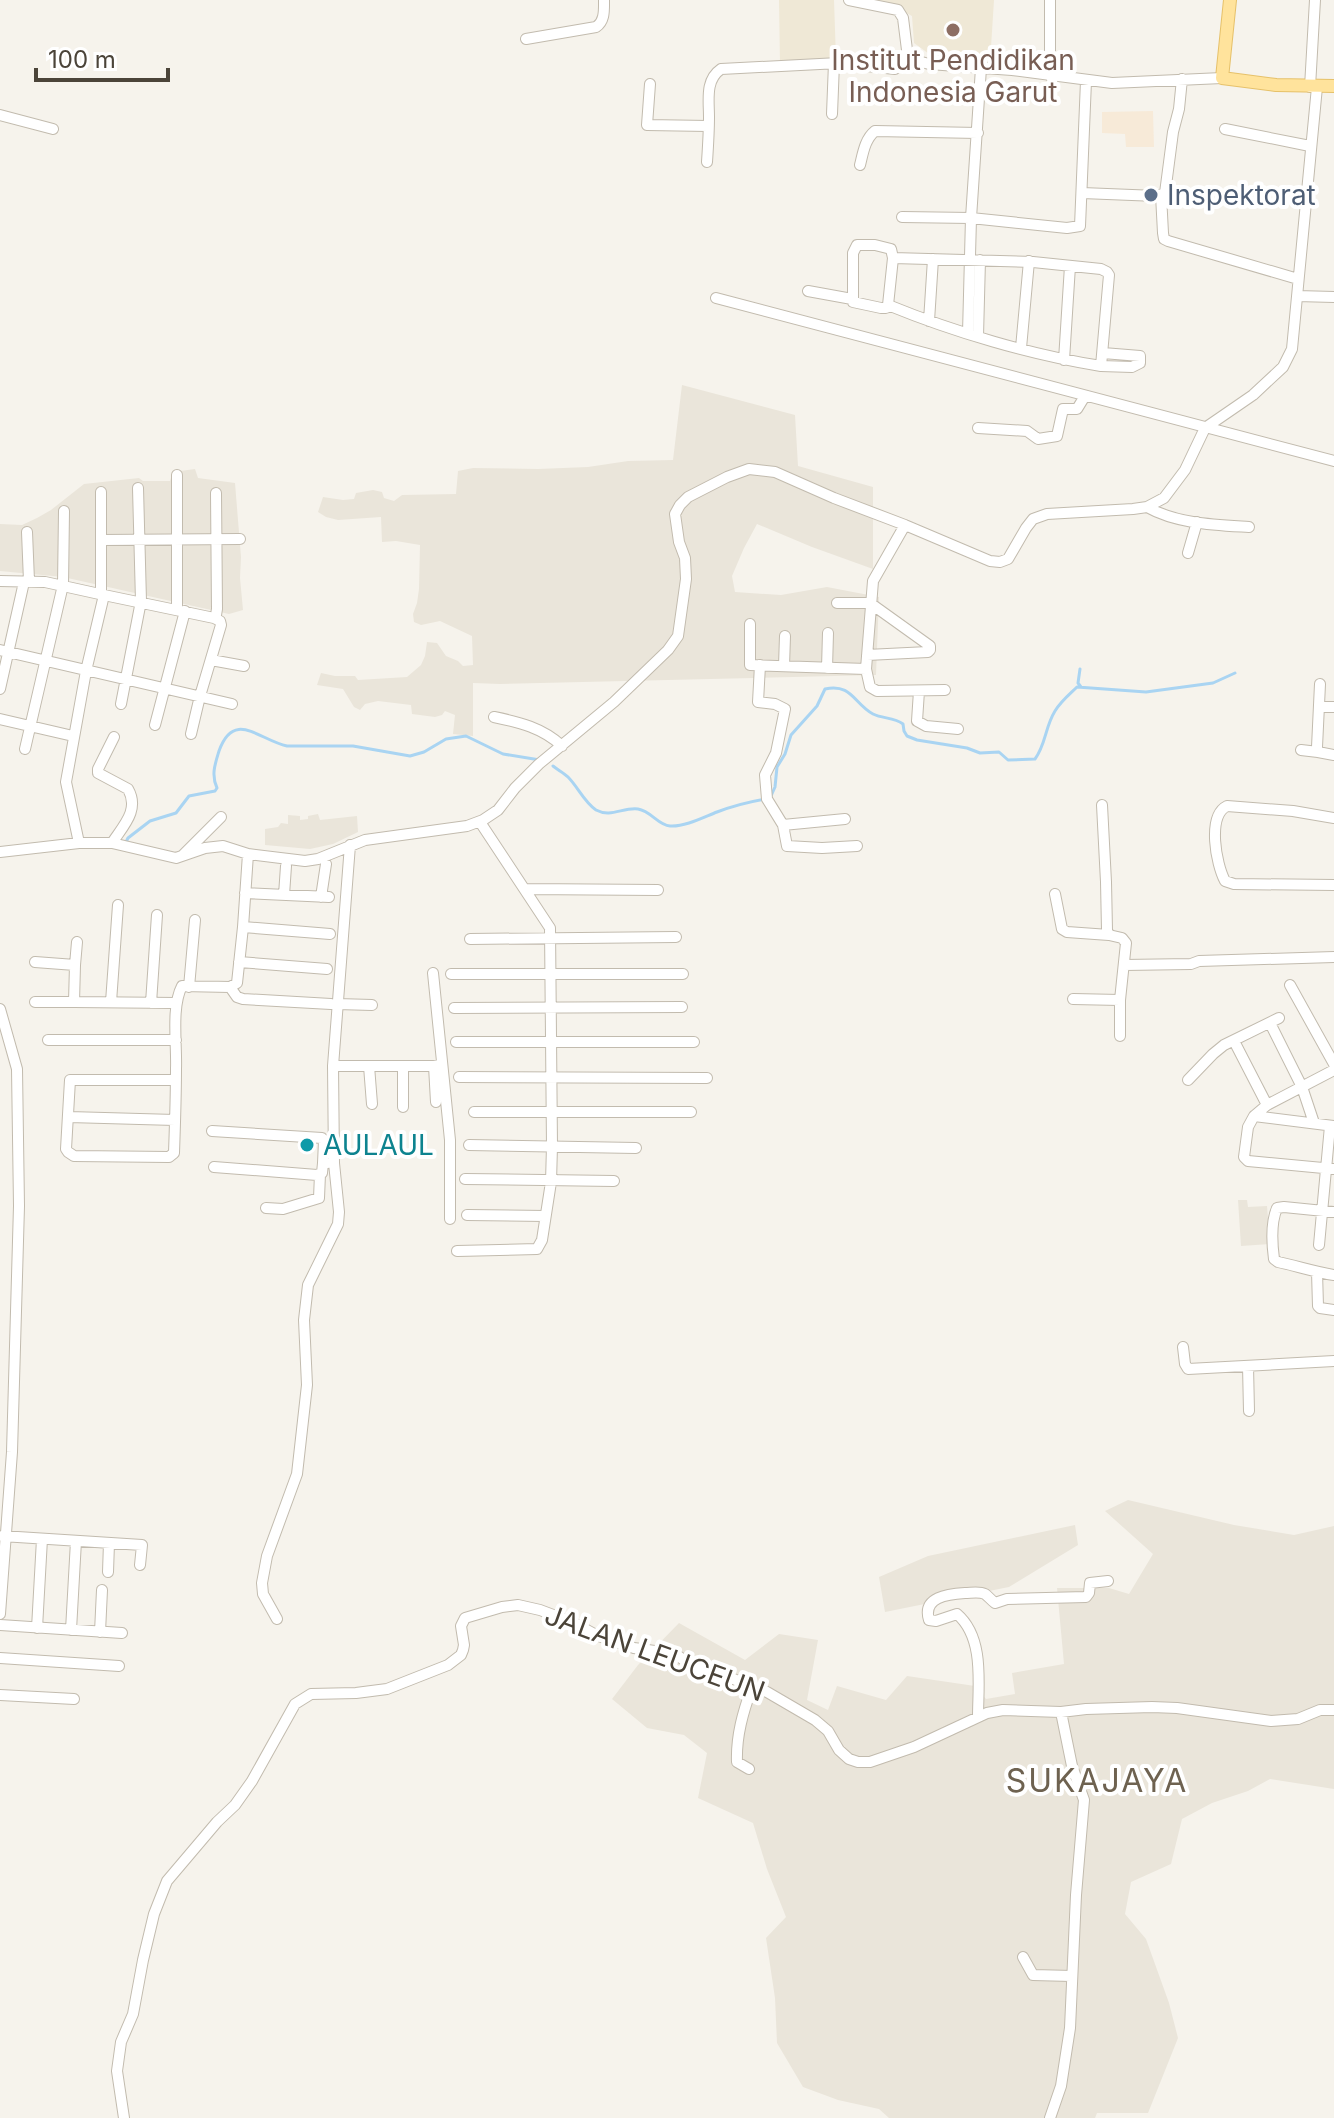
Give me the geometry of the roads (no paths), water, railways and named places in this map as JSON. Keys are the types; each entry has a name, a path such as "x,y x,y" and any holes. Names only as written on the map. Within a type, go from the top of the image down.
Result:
{"main road":[{"path":"1230,0 1222,78 1276,85 1334,86"}],"street":[{"path":"526,39 596,27 603,17 604,0"},
{"path":"849,0 898,10 903,18 909,55 914,60 929,64 1112,83 1222,78"},
{"path":"1050,0 1050,76"},
{"path":"0,852 79,843 112,843 181,857 205,848 223,846 248,854 305,861 380,837 480,822 498,810 539,764 646,673 668,650 678,636 686,579 685,558 675,514 688,497 738,472 749,469 775,472 990,561 1000,562 1008,559 1033,519 1047,514 1147,507 1164,498 1185,470 1205,428 1245,402 1283,367 1292,349 1310,146 1315,0"},
{"path":"707,162 707,97 716,72 721,69 834,63 895,69 909,55"},
{"path":"832,114 834,63"},
{"path":"973,334 976,260 971,218 981,68"},
{"path":"1082,193 1165,193 1182,79"},
{"path":"902,217 971,218 1080,226 1086,81"},
{"path":"650,84 647,125 708,126"},
{"path":"0,115 53,129"},
{"path":"1225,129 1310,146"},
{"path":"860,165 865,146 875,131 978,133"},
{"path":"1161,195 1164,239 1298,279"},
{"path":"857,245 891,249 893,258 886,308 856,304 852,299 853,253 857,245"},
{"path":"893,258 1029,261 1107,272 1101,366"},
{"path":"929,321 933,259"},
{"path":"1021,348 1029,261"},
{"path":"1064,360 1070,266"},
{"path":"808,291 852,299"},
{"path":"1297,296 1334,297"},
{"path":"716,298 1334,461"},
{"path":"888,305 929,321 1064,360 1101,366 1132,367 1140,363 1140,356 1103,353"},
{"path":"978,428 1027,431 1038,439 1057,436 1063,409 1077,409 1085,396"},
{"path":"155,725 181,610 177,475"},
{"path":"121,704 141,601 138,488"},
{"path":"79,843 66,782 103,594 101,492"},
{"path":"214,618 217,609 216,493"},
{"path":"1147,507 1160,515 1249,527"},
{"path":"25,749 63,585 64,511"},
{"path":"1188,553 1197,522"},
{"path":"905,525 873,581 866,669 872,690 945,690"},
{"path":"0,689 4,651 26,582 27,532"},
{"path":"102,540 240,539"},
{"path":"0,581 63,585 220,621 191,734"},
{"path":"837,603 870,603 930,646 928,652 867,655"},
{"path":"750,624 750,665 866,669"},
{"path":"827,668 828,633"},
{"path":"784,666 785,636"},
{"path":"4,651 232,704"},
{"path":"211,660 244,666"},
{"path":"760,665 758,702 785,709 776,753 765,775 767,799 783,825 787,846 857,846"},
{"path":"1318,752 1320,684"},
{"path":"919,691 917,721 926,726 958,729"},
{"path":"1319,707 1334,707"},
{"path":"494,717 541,730 562,746"},
{"path":"0,719 73,736"},
{"path":"112,843 131,815 132,802 128,789 98,773 114,737"},
{"path":"1301,750 1334,755"},
{"path":"1102,805 1109,935"},
{"path":"1334,818 1227,806 1216,817 1215,841 1219,871 1225,881 1234,884 1334,885"},
{"path":"181,857 221,817"},
{"path":"783,825 845,819"},
{"path":"457,1251 537,1249 542,1240 551,1182 550,928 480,822"},
{"path":"266,1208 283,1209 319,1198 326,1167 334,1004 350,845"},
{"path":"176,1080 70,1080 66,1149 74,1156 169,1157 174,1153 176,1080 176,1003 182,986 230,987 238,980 248,854"},
{"path":"245,893 325,897 326,864"},
{"path":"284,895 286,866"},
{"path":"525,889 658,890"},
{"path":"1055,894 1062,929 1125,940 1120,1036"},
{"path":"111,1002 118,905"},
{"path":"151,1003 157,915"},
{"path":"189,987 195,920"},
{"path":"243,927 330,934"},
{"path":"470,939 676,937"},
{"path":"74,1002 77,942"},
{"path":"1124,965 1334,957"},
{"path":"35,962 75,965"},
{"path":"239,962 327,969"},
{"path":"433,973 438,1065 450,1140 450,1219"},
{"path":"451,974 683,974"},
{"path":"1290,985 1334,1067 1267,1105 1254,1116 1248,1127 1244,1157 1245,1160 1330,1168"},
{"path":"230,987 237,997 243,999 372,1005"},
{"path":"1073,999 1120,1000"},
{"path":"35,1002 176,1003"},
{"path":"454,1008 682,1007"},
{"path":"0,1009 17,1069 18,1113 17,1320 12,1452 3,1536 0,1614"},
{"path":"1188,1080 1213,1054 1275,1020 1314,1123"},
{"path":"48,1040 176,1040"},
{"path":"1234,1041 1267,1105"},
{"path":"456,1042 694,1042"},
{"path":"333,1066 438,1065"},
{"path":"436,1102 438,1065"},
{"path":"369,1066 372,1104"},
{"path":"403,1066 403,1107"},
{"path":"459,1077 707,1078"},
{"path":"474,1112 691,1112"},
{"path":"1254,1116 1332,1126 1329,1211 1319,1245"},
{"path":"69,1117 175,1120"},
{"path":"212,1131 322,1138 326,1167 339,1212 338,1224 308,1285 304,1320 307,1385 297,1474 267,1556 262,1583 263,1594 277,1619"},
{"path":"469,1145 636,1148"},
{"path":"214,1167 326,1167"},
{"path":"465,1179 614,1181"},
{"path":"1329,1211 1277,1208 1274,1214 1274,1259 1334,1275"},
{"path":"467,1215 545,1216"},
{"path":"1317,1272 1318,1306 1334,1310"},
{"path":"1183,1347 1188,1369 1334,1361"},
{"path":"1248,1366 1249,1411"},
{"path":"3,1536 142,1545 140,1565"},
{"path":"37,1628 42,1539"},
{"path":"71,1630 76,1541"},
{"path":"108,1572 109,1543"},
{"path":"978,1717 977,1658 969,1631 957,1614 936,1621 929,1620 930,1605 950,1594 982,1593 995,1603 1007,1599 1086,1597 1090,1583 1108,1581"},
{"path":"100,1632 102,1590"},
{"name":"JALAN LEUCEUN","path":"124,2118 117,2071 121,2042 133,2014 159,1899 174,1873 235,1805 295,1704 311,1694 387,1689 448,1665 463,1650 461,1626 465,1618 518,1605 551,1614 634,1648 675,1654 696,1668 767,1692 815,1720 828,1731 839,1750 858,1762 870,1762 914,1747 987,1713 1003,1710 1061,1712 1177,1708 1271,1721 1298,1719 1320,1710 1334,1710"},
{"path":"0,1625 122,1633"},
{"path":"0,1658 119,1666"},
{"path":"749,1769 737,1762 737,1749 740,1723 752,1687"},
{"path":"0,1695 74,1699"},
{"path":"1050,2118 1061,2086 1068,2043 1084,1800 1072,1766 1061,1712"},
{"path":"1023,1957 1033,1975 1072,1976"}],"waterway":[{"path":"1080,669 1078,683 1081,687"},
{"path":"771,796 777,767 791,735 817,706 825,689 847,692 873,714 903,724 907,736 917,740 980,753 999,752 1008,760 1035,759 1055,711 1077,687 1146,692 1213,683 1235,673"},
{"path":"126,842 150,821 176,813 189,796 215,791 214,770 219,751 225,738 240,729 287,746 353,746 410,756 446,739 466,736 503,754 540,760"},
{"path":"553,766 568,777 596,810 612,813 638,809 670,826 765,799"}],"place":[{"name":"Institut Pendidikan Indonesia Garut","path":"953,30"},
{"name":"Inspektorat","path":"1151,195"},
{"name":"AULAUL","path":"307,1145"}],"district":[{"name":"SUKAJAYA","path":"1097,1781"}]}
